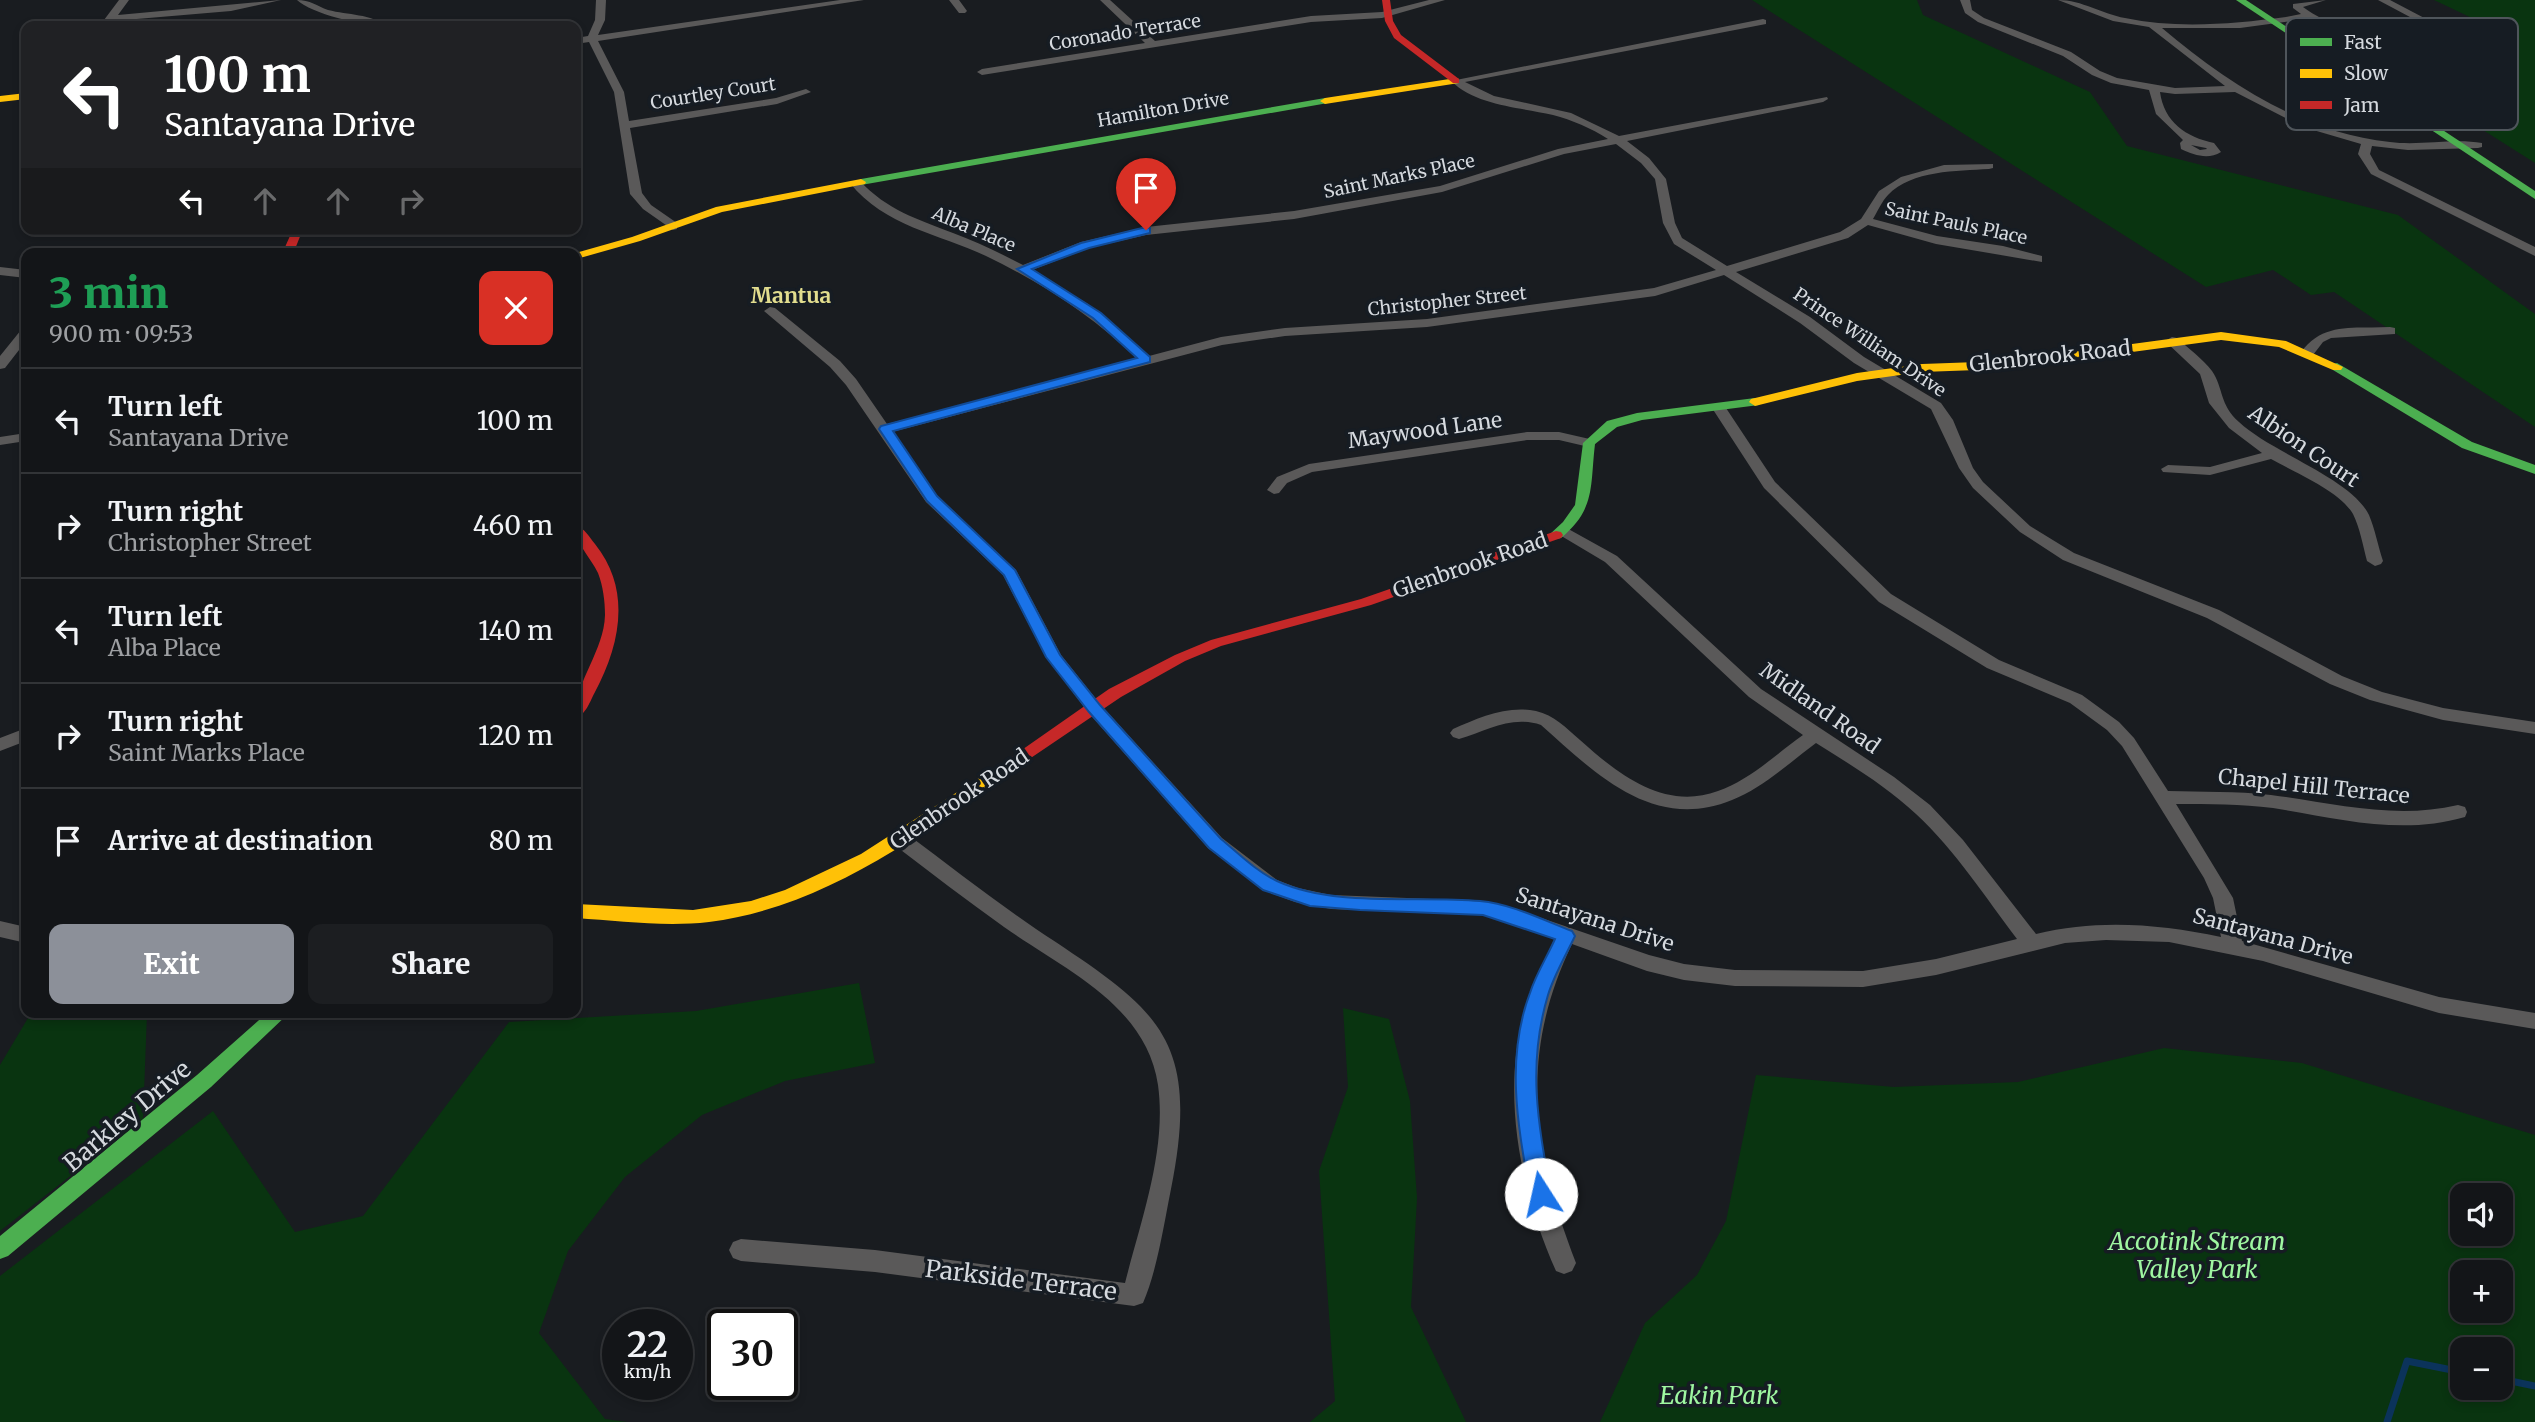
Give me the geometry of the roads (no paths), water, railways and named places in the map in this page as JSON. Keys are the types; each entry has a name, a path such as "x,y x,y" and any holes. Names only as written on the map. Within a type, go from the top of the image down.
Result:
{"street":[{"path":"108,21 124,0"},
{"path":"111,18 232,8 276,0"},
{"path":"302,0 321,12 370,21"},
{"path":"592,38 600,20 601,0"},
{"path":"581,40 859,0"},
{"path":"954,0 962,11"},
{"path":"1105,0 1152,44"},
{"name":"Coronado Terrace","path":"982,72 1440,0"},
{"path":"1965,0 1968,11 1992,26 2067,54 2105,77 2154,89 2236,89"},
{"path":"2063,0 2122,20 2152,24 2178,26 2286,20"},
{"path":"2241,0 2286,25"},
{"path":"2258,0 2286,25"},
{"path":"2311,18 2295,6 2321,0"},
{"path":"2383,0 2418,18"},
{"name":"Prince William Drive","path":"1387,7 1390,26 1397,36 1456,81 1492,100 1580,120 1616,140 1646,162 1660,177 1666,192 1666,218 1672,233 1687,247 1936,406 1944,417 1966,468 1977,483 2025,528 2055,549 2090,566 2216,615 2327,675 2379,697 2437,713 2535,728"},
{"path":"2296,18 2306,16"},
{"name":"Hamilton Drive","path":"581,254 740,204 1225,117 1456,81 1763,22"},
{"path":"2152,24 2236,89 2286,115"},
{"path":"592,38 616,82 636,194 647,207 673,226"},
{"path":"2154,89 2158,112 2165,122 2192,142"},
{"name":"Courtley Court","path":"625,125 777,101 806,92"},
{"path":"0,99 21,97"},
{"name":"Saint Marks Place","path":"1023,269 1085,245 1146,230 1294,215 1431,191 1469,182 1562,151 1822,99"},
{"path":"2325,130 2367,142 2478,145"},
{"path":"2436,130 2535,196"},
{"path":"2454,130 2535,182"},
{"path":"2367,142 2364,155 2375,172 2496,230 2535,252"},
{"name":"Christopher Street","path":"886,429 1221,341 1271,333 1404,326 1636,295 1677,287 1836,238 1866,221 1883,193 1905,179 1944,169 1989,166"},
{"name":"Alba Place","path":"856,183 870,200 887,213 965,242 1023,269 1097,315 1145,359"},
{"name":"Saint Pauls Place","path":"1866,221 1936,240 2003,250 2038,259"},
{"path":"0,271 21,273"},
{"name":"Santayana Drive","path":"770,311 835,364 886,429 932,499 1010,573 1054,657 1094,708 1215,843 1270,885 1295,895 1331,902 1483,908 1517,917 1647,963 1684,972 1735,978 1863,979 1905,974 2065,935 2129,931 2169,934 2233,945 2439,1005 2535,1021"},
{"path":"2308,352 2318,339 2329,334 2390,331"},
{"name":"Glenbrook Road","path":"581,911 682,916 728,913 762,906 823,883 900,839 1115,693 1199,649 1366,602 1563,531 1576,518 1586,502 1589,443 1601,430 1620,421 1653,414 1754,402 1829,382 1882,374 1947,366 2005,365 2206,336 2236,336 2282,344 2308,352 2345,370 2467,444 2535,470"},
{"path":"0,365 21,339"},
{"name":"Albion Court","path":"2172,341 2206,373 2216,403 2227,418 2273,454 2334,488 2354,505 2361,515 2375,561"},
{"path":"1719,408 1769,485 1874,589 1901,609 1993,664 2049,686 2094,711 2128,742 2212,876 2223,898 2233,945"},
{"name":"Maywood Lane","path":"1274,489 1282,480 1309,468 1500,440 1543,435 1589,443"},
{"path":"0,441 21,438"},
{"path":"2168,469 2210,471 2273,454"},
{"name":"Midland Road","path":"1563,531 1611,559 1755,693 1922,807 2031,942"},
{"path":"581,535 594,548 603,565 612,592 613,622 607,653 594,684 581,704"},
{"path":"1459,733 1483,722 1514,715 1538,717 1547,721 1635,792 1668,802 1691,803 1726,796 1815,735"},
{"path":"0,745 21,736"},
{"name":"Chapel Hill Terrace","path":"2163,797 2250,799 2408,820 2439,818 2458,812"},
{"name":"Parkside Terrace","path":"741,1250 875,1261 1135,1295 1162,1173 1169,1121 1166,1072 1151,1033 1136,1013 1109,989 1013,923 900,839"},
{"path":"0,929 21,934"},
{"path":"1564,1263 1545,1218 1528,1122 1524,1078 1529,1031 1539,992 1566,936"},
{"name":"Barkley Drive","path":"0,1250 204,1081 274,1018"}],"waterway":[{"path":"2387,1422 2407,1361 2450,1370"},
{"path":"2513,1381 2535,1386"}],"district":[{"name":"Mantua","path":"791,295"}],"park label":[{"name":"Accotink Stream Valley Park","path":"2197,1255"},
{"name":"Eakin Park","path":"1719,1395"}]}
